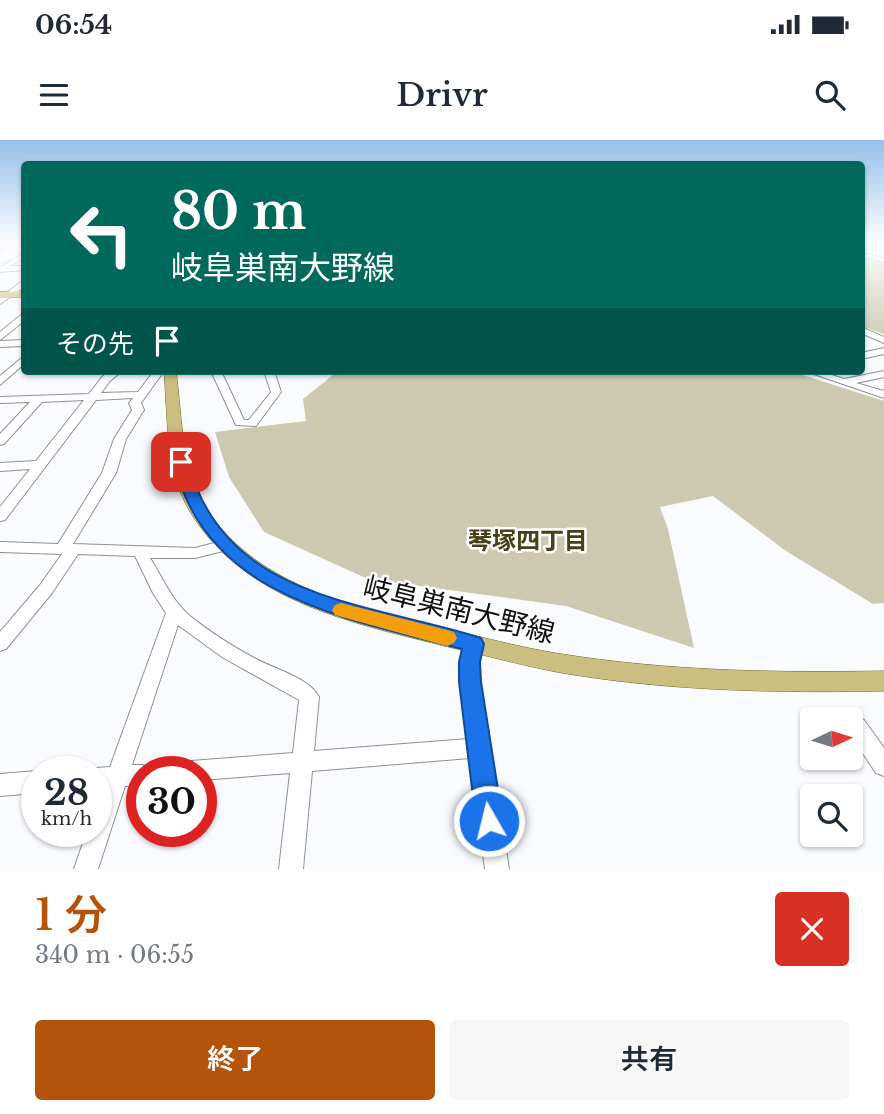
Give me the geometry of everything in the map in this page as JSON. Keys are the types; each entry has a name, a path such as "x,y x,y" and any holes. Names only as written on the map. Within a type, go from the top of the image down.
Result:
{"main road":[{"name":"岐阜巣南大野線","path":"170,375 181,462 188,491 198,510 226,545 254,570 300,594 397,626 570,665 763,683 884,681"}],"street":[{"path":"0,302 5,294 21,286"},
{"path":"0,337 21,320"},
{"path":"865,333 884,340"},
{"path":"0,344 21,343"},
{"path":"865,355 884,351"},
{"path":"0,382 21,362"},
{"path":"845,382 884,374"},
{"path":"0,517 112,375"},
{"path":"0,644 46,589 108,473 120,439 138,410 135,403 139,395 156,375"},
{"path":"218,375 240,423 253,424 276,392 270,375"},
{"path":"823,375 884,395"},
{"path":"0,400 139,395"},
{"path":"0,441 39,399"},
{"path":"0,467 40,465"},
{"path":"0,547 195,553 226,545"},
{"path":"144,553 142,558 153,573 158,591 176,613 247,662 309,697 290,869"},
{"path":"112,765 176,613"},
{"path":"474,644 470,682 496,869"},
{"path":"863,735 884,766"},
{"path":"217,769 479,748"},
{"path":"0,785 21,783"},
{"path":"86,869 91,847"}],"shaded area":[{"path":"865,278 884,278 884,334 865,327"},
{"path":"333,375 803,375 884,401 884,603 873,604 786,551 713,496 660,507 668,529 694,648 566,606 368,579 264,532 229,477 215,432 306,421 303,399"}],"slow traffic":[{"path":"341,610 447,638"}],"district":[{"name":"琴塚四丁目","path":"528,540"}],"route":[{"path":"181,462 188,491 198,510 214,533 254,570 300,594 344,611 474,644 470,682 489,821"}]}
